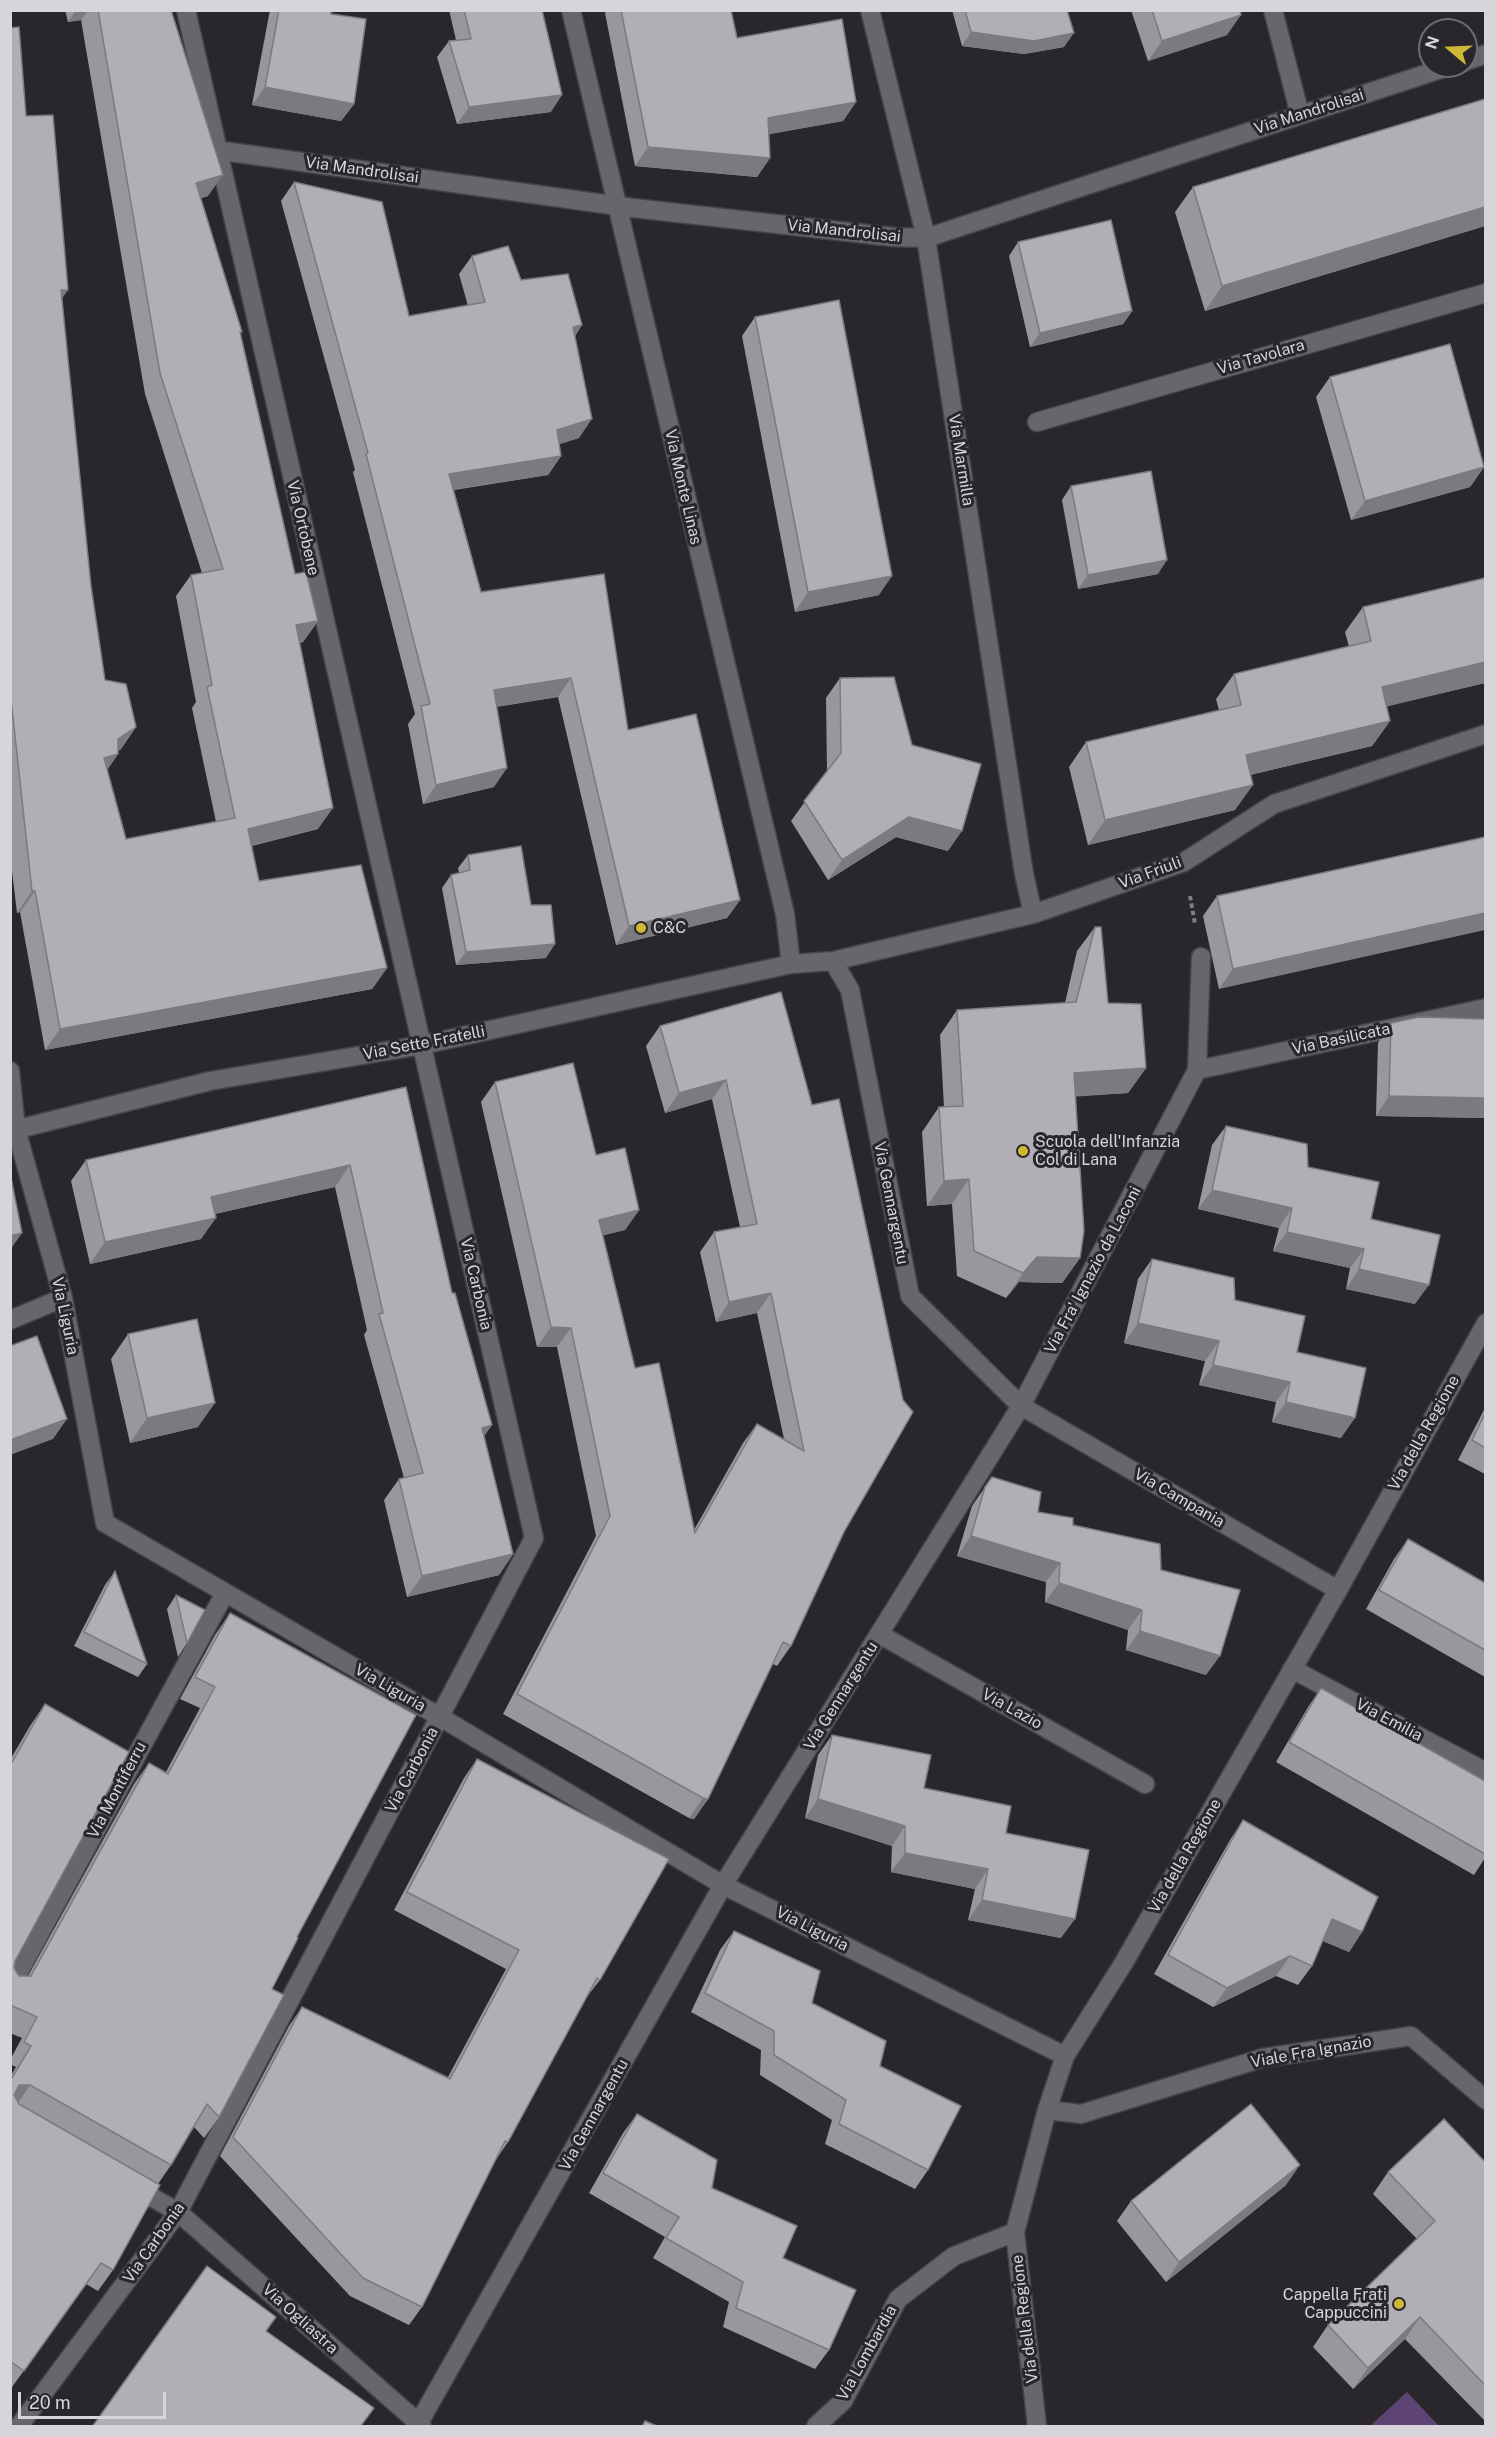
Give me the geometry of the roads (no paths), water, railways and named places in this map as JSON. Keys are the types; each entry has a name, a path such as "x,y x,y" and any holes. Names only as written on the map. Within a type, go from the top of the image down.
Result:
{"street":[{"name":"Via Ortobene","path":"186,10 216,150 422,1045"},
{"name":"Via Monte Linas","path":"571,10 615,205 785,914 791,964"},
{"name":"Via Marmilla","path":"870,10 926,238 1023,863 1033,914"},
{"path":"1273,10 1300,115"},
{"name":"Via Mandrolisai","path":"216,150 615,205 893,237 926,238 1418,76"},
{"name":"Via Tavolara","path":"1037,422 1485,293"},
{"name":"Via Friuli","path":"833,961 1033,914 1184,862 1274,804 1485,734"},
{"path":"1197,1070 1201,957"},
{"name":"Via Sette Fratelli","path":"13,1130 210,1081 422,1045 791,964 833,961"},
{"name":"Via Gennargentu","path":"419,2426 723,1885 1022,1406 910,1296 850,990 833,961"},
{"name":"Via Basilicata","path":"1197,1070 1485,1008"},
{"name":"Via Carbonia","path":"19,2427 178,2212 534,1538 422,1045"},
{"name":"Via Fra' Ignazio da Laconi","path":"1022,1406 1197,1070"},
{"name":"Via Liguria","path":"10,1071 13,1130 63,1298 105,1523 440,1717 723,1885 1065,2056"},
{"path":"10,1320 63,1298"},
{"name":"Via della Regione","path":"1037,2427 1015,2232 1047,2110 1065,2056 1123,1964 1338,1590 1485,1323"},
{"name":"Via Campania","path":"1022,1406 1338,1590"},
{"name":"Via Montiferru","path":"10,1988 225,1593"},
{"name":"Via Lazio","path":"879,1634 1145,1784"},
{"name":"Via Emilia","path":"1292,1669 1485,1772"},
{"name":"Viale Fra Ignazio","path":"1047,2110 1081,2114 1263,2058 1411,2036 1485,2100"},
{"path":"120,2179 178,2212"},
{"name":"Via Ogliastra","path":"178,2212 419,2426"},
{"name":"Via Lombardia","path":"816,2427 843,2401 898,2299 954,2256 1015,2232"}],"place":[{"name":"C&C","path":"641,928"},
{"name":"Scuola dell'Infanzia Col di Lana","path":"1023,1151"},
{"name":"Cappella Frati Cappuccini","path":"1399,2304"}]}
